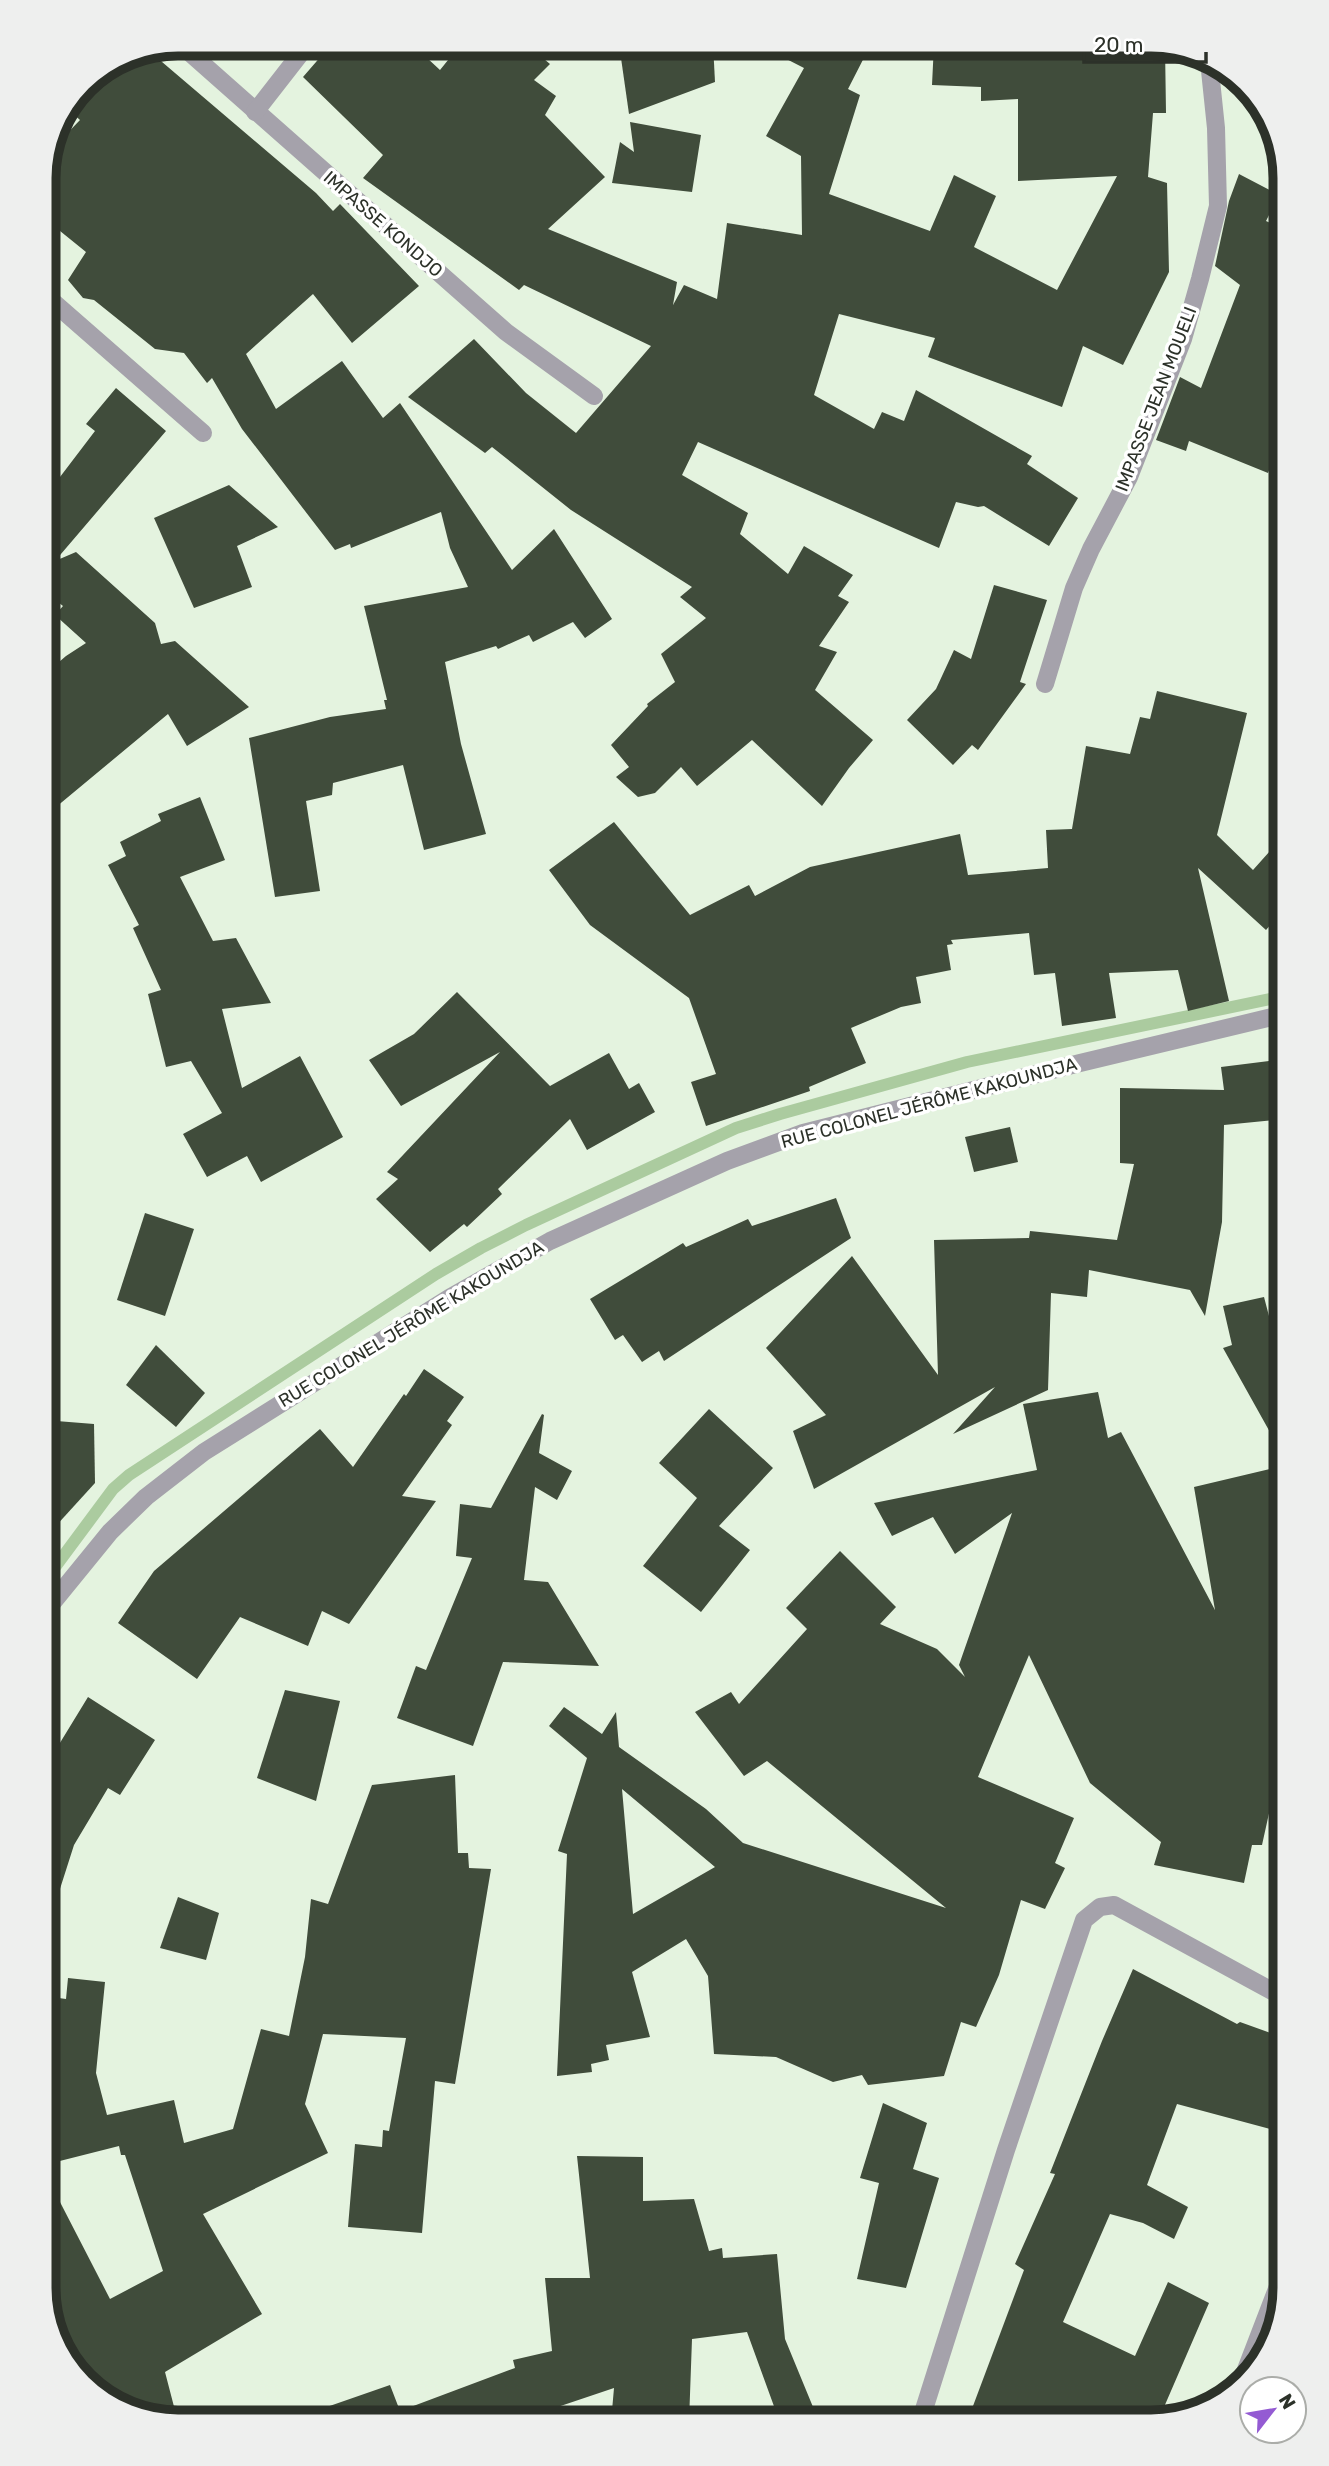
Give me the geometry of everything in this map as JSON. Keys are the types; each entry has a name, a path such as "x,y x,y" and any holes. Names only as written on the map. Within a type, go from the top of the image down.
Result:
{"street":[{"name":"IMPASSE KONDJO","path":"193,56 506,332 594,396"},
{"path":"255,111 299,56"},
{"name":"IMPASSE JEAN MOUELI","path":"1045,684 1074,588 1129,477 1183,339 1200,279 1218,206 1216,128 1210,72"},
{"path":"56,304 203,433"},
{"name":"RUE COLONEL JÉRÔME KAKOUNDJA","path":"56,1598 110,1532 146,1497 204,1452 449,1298 550,1241 727,1161 803,1133 1273,1017"},
{"path":"924,2410 1006,2150 1084,1920 1100,1907 1114,1905 1273,1991"},
{"path":"1250,2359 1272,2301"}],"building":[{"path":"321,56 425,56 440,70 451,56 540,56 550,64 534,80 556,96 545,115 605,177 548,229 677,282 673,305 684,285 717,299 727,223 802,235 801,156 766,136 804,68 780,56 865,56 848,89 860,95 829,194 930,231 954,175 996,196 974,247 1057,290 1117,176 1018,181 1018,99 981,101 981,87 932,85 933,56 1165,57 1166,113 1153,113 1148,177 1167,183 1169,272 1123,365 1083,346 1062,407 928,357 935,338 839,314 814,395 874,429 882,412 904,421 916,390 1032,456 1027,464 1078,498 1049,546 984,506 956,502 939,548 698,442 682,475 748,513 740,534 788,574 804,546 853,575 838,596 849,602 819,646 837,652 815,690 873,740 822,806 752,740 697,786 681,767 655,793 638,797 616,777 629,767 611,745 647,704 675,682 661,654 706,618 680,597 692,587 571,510 492,447 485,453 408,397 474,339 526,393 576,433 651,346 524,285 519,290 363,178 383,155 303,77"},
{"path":"621,56 714,56 715,82 629,114"},
{"path":"157,58 316,193 333,211 340,204 419,286 352,343 313,294 246,354 276,409 342,361 383,418 400,403 512,570 554,529 612,619 585,638 573,622 533,642 529,635 498,649 496,646 445,662 461,744 486,834 424,850 403,765 333,783 332,795 306,801 320,891 275,897 249,738 330,717 386,709 384,700 387,700 364,606 468,587 450,548 441,512 351,548 350,544 335,550 242,429 212,378 207,383 184,353 155,349 94,300 83,298 68,280 86,252 56,228 56,170 64,137 80,120 74,115 97,86 131,65"},
{"path":"630,122 701,135 692,192 612,183 620,142 634,152"},
{"path":"1239,174 1273,192 1273,207 1266,221 1273,224 1273,461 1268,473 1189,441 1186,451 1156,440 1180,377 1201,388 1240,285 1215,266 1229,201"},
{"path":"116,388 166,431 56,560 56,482 95,431 86,424"},
{"path":"229,485 278,527 237,546 252,587 194,608 154,518"},
{"path":"76,552 155,623 161,644 175,641 249,707 187,746 168,714 56,807 56,665 86,643 56,616 63,606 56,600 56,561"},
{"path":"994,585 1047,600 1020,682 1026,684 978,750 972,745 953,765 907,720 936,689 954,650 971,659"},
{"path":"1157,691 1247,713 1217,835 1253,870 1273,848 1273,922 1266,930 1198,868 1229,1001 1188,1011 1178,970 1109,973 1116,1018 1062,1026 1055,973 1034,975 1029,933 951,940 953,944 947,945 951,970 916,977 921,1003 901,1007 851,1028 866,1063 809,1087 810,1091 706,1126 691,1082 716,1074 689,998 590,925 549,870 614,822 690,915 749,885 755,896 810,867 960,834 968,875 1048,868 1046,830 1072,829 1086,746 1130,754 1140,717 1150,719"},
{"path":"200,797 225,860 180,877 213,941 236,938 271,1003 222,1009 242,1088 300,1056 343,1137 261,1182 247,1156 207,1177 183,1134 222,1113 191,1061 166,1067 148,994 161,990 133,928 139,925 108,865 126,856 120,842 161,821 158,814"},
{"path":"457,992 550,1086 609,1053 629,1089 639,1083 655,1112 587,1150 570,1119 498,1189 502,1194 467,1227 464,1224 430,1252 376,1199 398,1179 387,1172 500,1052 401,1106 369,1060 414,1034"},
{"path":"1269,1061 1270,1067 1273,1067 1273,1120 1224,1125 1222,1222 1205,1316 1190,1290 1089,1270 1087,1297 1051,1293 1048,1390 953,1434 995,1387 814,1489 793,1431 826,1415 766,1348 852,1256 938,1375 934,1240 1029,1238 1030,1231 1117,1240 1134,1164 1120,1163 1120,1088 1224,1090 1221,1067"},
{"path":"1010,1127 1018,1162 974,1172 965,1137"},
{"path":"836,1198 851,1238 664,1361 659,1351 642,1362 623,1335 615,1340 590,1299 683,1243 686,1247 748,1219 752,1226"},
{"path":"145,1213 194,1229 165,1316 117,1300"},
{"path":"1264,1297 1273,1331 1273,1438 1223,1348 1232,1345 1223,1306"},
{"path":"156,1345 205,1393 176,1427 126,1385"},
{"path":"424,1369 464,1397 447,1421 452,1425 402,1496 436,1501 349,1624 322,1611 308,1646 240,1617 197,1679 118,1623 154,1571 320,1429 353,1467"},
{"path":"1098,1392 1108,1438 1121,1432 1215,1610 1194,1487 1273,1468 1273,1795 1262,1845 1252,1845 1244,1883 1154,1865 1161,1842 1090,1783 1029,1655 978,1777 1074,1818 1055,1863 1065,1868 1045,1909 1021,1900 999,1975 976,2027 961,2022 944,2076 868,2085 862,2075 833,2082 776,2057 714,2054 708,1976 686,1939 632,1972 650,2037 606,2045 609,2060 591,2064 592,2072 557,2076 567,1854 558,1851 587,1758 549,1726 564,1707 602,1734 616,1712 619,1747 706,1809 743,1843 946,1908 767,1761 744,1776 695,1712 731,1692 739,1704 807,1629 786,1608 840,1551 896,1607 880,1624 937,1649 965,1677 959,1665 1012,1513 955,1554 933,1517 892,1536 874,1503 1037,1470 1023,1404","holes":["622,1789 715,1867 633,1914"]},
{"path":"709,1409 773,1468 719,1526 750,1550 701,1612 643,1566 697,1498 659,1463"},
{"path":"542,1414 539,1453 572,1471 557,1500 535,1487 524,1580 548,1582 599,1666 503,1662 473,1746 397,1718 416,1666 426,1670 472,1558 456,1556 460,1504 491,1508"},
{"path":"56,1421 94,1424 95,1483 56,1526"},
{"path":"285,1690 340,1701 316,1801 257,1778"},
{"path":"88,1697 155,1740 120,1795 108,1788 74,1845 56,1901 56,1749"},
{"path":"455,1775 458,1853 468,1853 469,1868 491,1869 455,2084 435,2081 422,2233 348,2227 355,2144 382,2147 383,2130 389,2131 406,2038 323,2034 305,2104 328,2153 203,2214 262,2314 165,2372 175,2410 139,2404 97,2380 81,2362 65,2335 58,2312 56,2194 110,2299 163,2271 125,2155 121,2155 119,2146 56,2162 56,1998 66,1999 68,1978 105,1982 96,2073 107,2115 174,2100 184,2143 233,2129 261,2029 289,2036 305,1957 311,1899 328,1904 372,1785"},
{"path":"178,1897 219,1913 206,1960 160,1948"},
{"path":"1133,1969 1237,2024 1240,2022 1273,2034 1273,2130 1177,2104 1147,2185 1188,2207 1174,2239 1143,2223 1110,2214 1063,2322 1135,2356 1168,2282 1209,2303 1163,2409 972,2410 1024,2270 1015,2264 1055,2174 1050,2173"},
{"path":"883,2103 927,2123 913,2169 939,2178 906,2288 857,2279 879,2183 860,2178"},
{"path":"577,2156 643,2157 643,2201 694,2199 709,2251 722,2248 723,2258 777,2254 785,2339 813,2407 805,2410 775,2410 747,2332 692,2339 689,2410 612,2410 614,2388 549,2410 403,2410 515,2368 513,2360 552,2351 545,2278 590,2278"},
{"path":"390,2385 400,2410 318,2410"}],"waterway":[{"path":"56,1566 113,1489 129,1475 436,1274 526,1225 736,1128 780,1114 967,1062 1273,998"}]}
